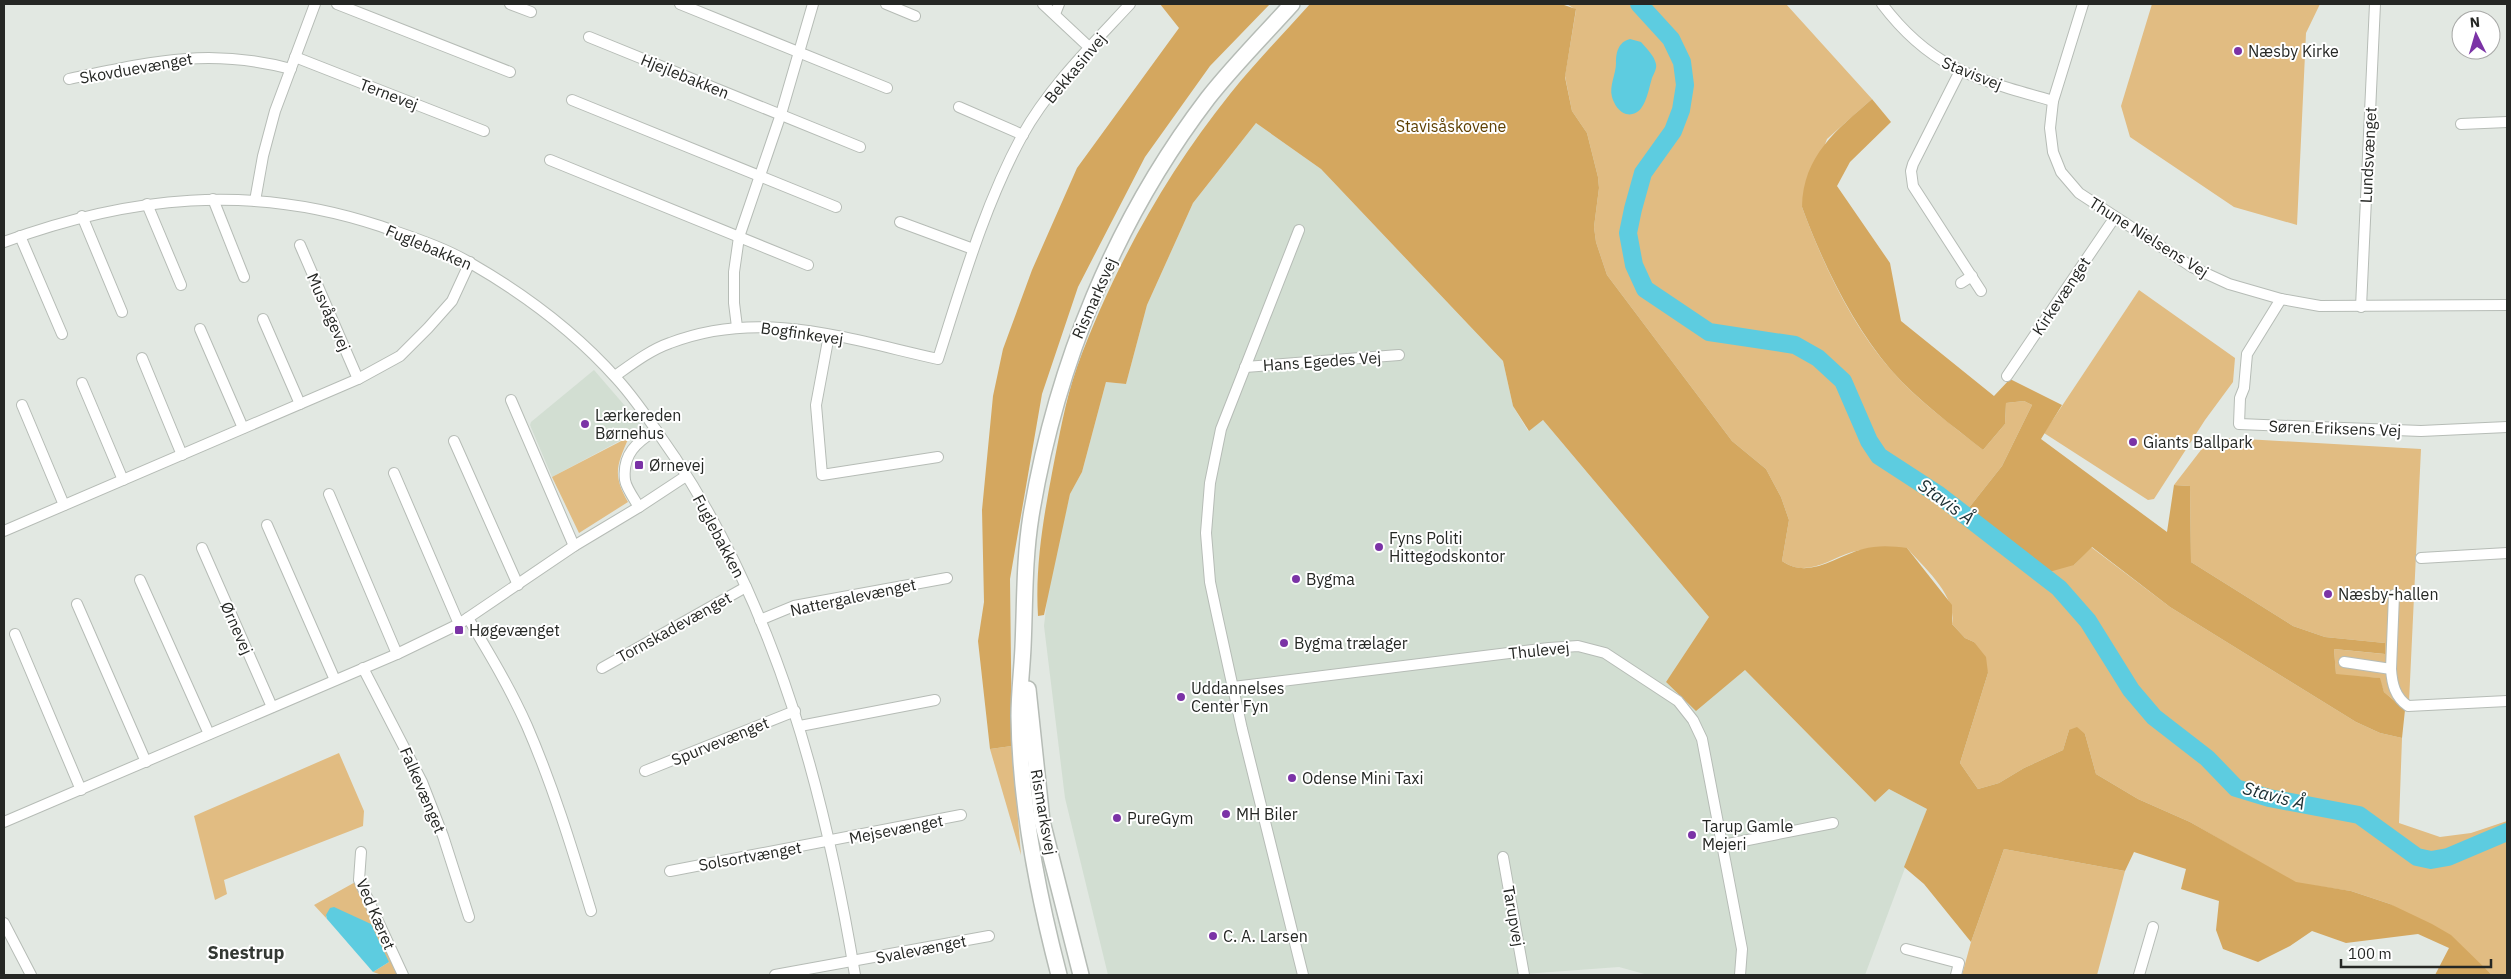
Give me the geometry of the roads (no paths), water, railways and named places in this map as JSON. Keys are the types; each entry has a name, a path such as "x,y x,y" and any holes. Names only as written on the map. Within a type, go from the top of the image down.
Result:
{"main road":[{"name":"Rismarksvej","path":"1059,975 1042,910 1022,777 1019,714 1023,646 1023,587 1031,516 1053,414 1074,345 1095,291 1136,209 1172,150 1208,98 1292,4"},
{"name":"Rismarksvej","path":"1023,646 1042,821 1080,975"}],"street":[{"path":"255,201 263,156 273,120 315,4"},
{"path":"337,4 510,72"},
{"path":"510,4 531,12"},
{"path":"680,4 887,88"},
{"path":"737,327 734,296 739,237 781,114 812,4"},
{"path":"886,4 915,16"},
{"path":"1043,4 1057,9 1090,48"},
{"name":"Bekkasinvej","path":"938,359 973,249 996,189 1023,135 1053,92 1130,4"},
{"name":"Stavisvej","path":"1882,4 1915,43 1937,59 1980,80 2053,101"},
{"name":"Thune Nielsens Vej","path":"2083,4 2053,101 2050,128 2053,152 2061,172 2079,193 2192,267 2229,284 2280,299 2320,306 2507,305"},
{"name":"Lundsvænget","path":"2361,307 2375,4"},
{"name":"Hjejlebakken","path":"589,37 860,147"},
{"name":"Skovduevænget","path":"69,79 164,59 200,57 264,62 291,69"},
{"name":"Ternevej","path":"295,58 484,132"},
{"path":"1960,71 1913,164 1911,177 1913,186 1981,291"},
{"path":"572,100 836,207"},
{"path":"959,107 1023,135"},
{"path":"2461,124 2507,122"},
{"path":"550,160 808,265"},
{"path":"213,199 244,277"},
{"name":"Fuglebakken","path":"4,242 82,216 147,204 213,199 255,201 313,209 358,219 410,236 470,262 532,304 574,337 615,376 656,430 715,524 746,587 800,726 831,842 855,975"},
{"path":"147,204 181,285"},
{"path":"82,216 122,312"},
{"name":"Kirkevænget","path":"2007,376 2115,217"},
{"path":"900,222 973,249"},
{"name":"Hans Egedes Vej","path":"1299,230 1221,429 1210,483 1206,533 1210,582 1233,687 1303,975"},
{"path":"20,236 62,334"},
{"name":"Musvågevej","path":"300,245 358,379"},
{"path":"4,531 358,379 400,356 452,301 470,262"},
{"path":"1961,283 1972,276"},
{"name":"Søren Eriksens Vej","path":"2280,299 2247,354 2244,388 2240,398 2239,424 2393,431 2507,427"},
{"path":"264,319 300,404"},
{"name":"Bogfinkevej","path":"615,376 641,358 669,343 706,331 737,327 768,326 829,336 938,359"},
{"path":"200,330 244,428"},
{"path":"829,336 816,405 822,474 938,457"},
{"name":"Hans Egedes Vej","path":"1245,367 1399,355"},
{"path":"142,358 182,455"},
{"path":"82,383 123,480"},
{"path":"511,400 574,546"},
{"path":"22,405 64,505"},
{"path":"639,507 624,481 626,461 636,443 656,430"},
{"path":"454,441 518,585"},
{"path":"394,473 464,621 500,672 540,758 569,837 590,911"},
{"path":"4,822 397,654 464,621 574,546 686,476"},
{"path":"329,494 397,654"},
{"path":"267,525 335,680"},
{"name":"Ørnevej","path":"202,548 272,707"},
{"path":"2421,558 2507,553"},
{"name":"Nattergalevænget","path":"760,620 794,606 946,578"},
{"path":"140,580 209,734"},
{"name":"Tornskadevænget","path":"602,668 746,587"},
{"path":"2394,595 2391,669 2395,691 2400,700 2408,706 2507,701"},
{"path":"76,604 146,762"},
{"path":"15,634 81,790"},
{"name":"Thulevej","path":"1233,687 1552,648 1578,646 1605,653 1678,701 1693,720 1702,739 1742,949 1740,975"},
{"path":"2344,662 2391,669"},
{"name":"Falkevænget","path":"363,668 422,782 443,836 469,917"},
{"path":"800,726 935,700"},
{"name":"Spurvevænget","path":"645,771 795,711"},
{"name":"Mejsevænget","path":"831,842 961,815"},
{"path":"1723,845 1833,822"},
{"name":"Solsortvænget","path":"670,871 831,842"},
{"name":"Ved Kæret","path":"361,852 359,880 403,975"},
{"name":"Tarupvej","path":"1503,857 1524,975"},
{"path":"4,923 31,975"},
{"path":"2139,975 2153,928"},
{"name":"Svalevænget","path":"775,975 853,963 989,936"},
{"path":"1906,949 1959,963 1956,975"}],"water":[{"path":"1630,39 1641,42 1652,55 1656,69 1642,108 1638,112 1626,114 1619,110 1611,93 1617,52 1620,45"},
{"path":"334,907 371,924 389,962 373,972 327,919 326,915 330,908"}],"waterway":[{"name":"Stavis Å","path":"1639,4 1671,39 1682,62 1685,85 1681,110 1673,131 1643,173 1628,233 1634,265 1645,289 1709,332 1795,345 1818,358 1843,381 1869,441 1879,456 1939,495 2059,588 2088,621 2131,690 2154,717 2207,758 2236,788 2269,798 2359,815 2417,857 2431,860 2448,857 2507,832"}],"place":[{"name":"Næsby Kirke","path":"2238,51"},
{"name":"Lærkereden Børnehus","path":"585,424"},
{"name":"Giants Ballpark","path":"2133,442"},
{"name":"Ørnevej","path":"639,465"},
{"name":"Fyns Politi Hittegodskontor","path":"1379,547"},
{"name":"Bygma","path":"1296,579"},
{"name":"Næsby-hallen","path":"2328,594"},
{"name":"Høgevænget","path":"459,630"},
{"name":"Bygma trælager","path":"1284,643"},
{"name":"Uddannelses Center Fyn","path":"1181,697"},
{"name":"Odense Mini Taxi","path":"1292,778"},
{"name":"MH Biler","path":"1226,814"},
{"name":"PureGym","path":"1117,818"},
{"name":"Tarup Gamle Mejeri","path":"1692,835"},
{"name":"C. A. Larsen","path":"1213,936"}],"district":[{"name":"Snestrup","path":"246,953"}],"park label":[{"name":"Stavisåskovene","path":"1451,126"}]}
